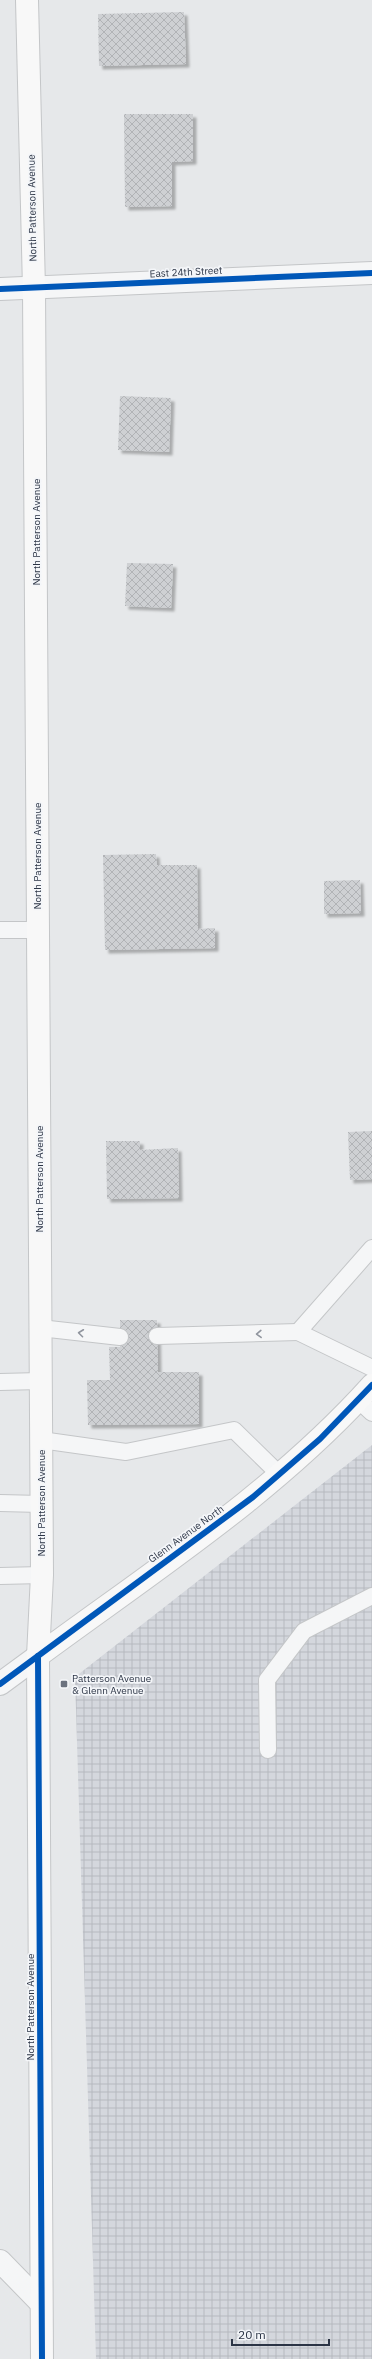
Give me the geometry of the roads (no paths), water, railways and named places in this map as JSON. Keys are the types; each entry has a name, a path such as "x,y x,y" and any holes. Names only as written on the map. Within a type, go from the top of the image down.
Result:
{"main road":[{"name":"North Patterson Avenue","path":"27,0 34,289 42,1575 38,1656 42,2359"},
{"name":"Glenn Avenue North","path":"38,1656 253,1497 320,1439 365,1407 372,1385"}],"street":[{"name":"East 24th Street","path":"0,290 372,273"},
{"name":"Glenn Avenue North","path":"0,1684 38,1656"},
{"path":"0,2261 41,2302"}],"lane":[{"path":"0,930 38,930"},
{"path":"298,1332 372,1248"},
{"path":"40,1328 120,1337"},
{"path":"157,1336 298,1332 372,1368"},
{"path":"0,1382 40,1381"},
{"path":"41,1440 126,1452 234,1430 280,1474"},
{"path":"0,1503 41,1504"},
{"path":"0,1576 42,1575"},
{"path":"268,1750 267,1680 304,1631 372,1596"}],"place":[{"name":"Patterson Avenue & Glenn Avenue","path":"64,1684"}]}
